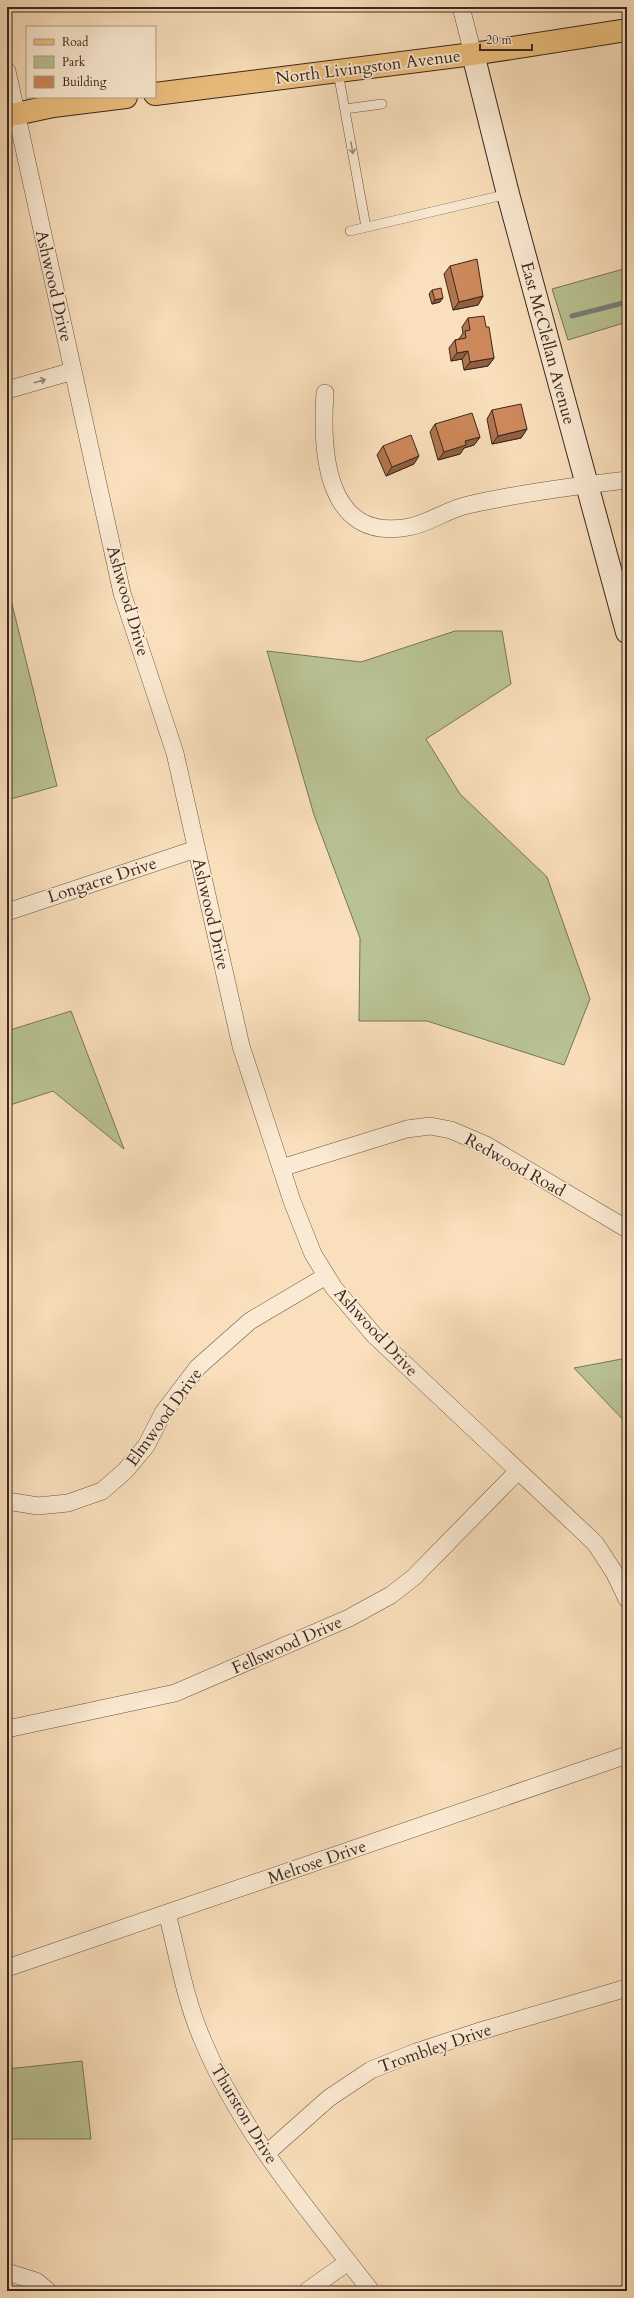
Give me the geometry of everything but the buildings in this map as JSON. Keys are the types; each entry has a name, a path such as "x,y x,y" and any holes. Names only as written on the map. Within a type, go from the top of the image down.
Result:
{"main road":[{"name":"North Livingston Avenue","path":"156,94 473,54 627,30"},
{"path":"12,115 53,106 118,98"}],"street":[{"path":"461,7 473,54"},
{"name":"East McClellan Avenue","path":"473,54 508,194 627,632"},
{"name":"Ashwood Drive","path":"7,71 12,115 73,371 122,593 175,753 241,1046 281,1168 313,1254 334,1288 374,1334 595,1544 614,1572 627,1599"},
{"path":"7,390 73,371"},
{"path":"325,393 322,431 329,472 336,496 351,516 372,526 391,529 410,527 467,505 586,485 627,480"},
{"name":"Longacre Drive","path":"7,912 196,849"},
{"name":"Redwood Road","path":"281,1168 407,1129 430,1126 451,1130 486,1145 627,1229"},
{"name":"Elmwood Drive","path":"7,1501 38,1506 60,1504 102,1491 125,1471 146,1446 163,1413 198,1367 250,1321 326,1276"},
{"name":"Fellswood Drive","path":"7,1729 175,1693 349,1618 391,1595 414,1577 518,1471"},
{"name":"Melrose Drive","path":"7,1968 627,1755"},
{"name":"Thurston Drive","path":"167,1913 186,1992 202,2040 227,2092 282,2176 371,2291"},
{"name":"Trombley Drive","path":"267,2153 329,2098 371,2070 416,2052 477,2032 627,1988"},
{"path":"307,2291 348,2262"},
{"path":"7,2272 36,2281 48,2291"}],"lane":[{"path":"338,72 366,227"},
{"path":"345,109 382,104"},
{"path":"350,231 508,194"}],"green space":[{"path":"627,268 627,322 568,340 552,289"},
{"path":"7,584 57,786 7,800"},
{"path":"455,631 502,631 511,684 426,739 460,794 547,877 590,999 564,1065 427,1021 359,1021 360,938 314,815 267,651 361,662"},
{"path":"71,1011 124,1149 53,1091 7,1106 7,1031"},
{"path":"627,1358 627,1424 574,1368"},
{"path":"82,2061 91,2139 7,2139 7,2069"}],"waterway":[{"path":"572,316 627,302"}]}
